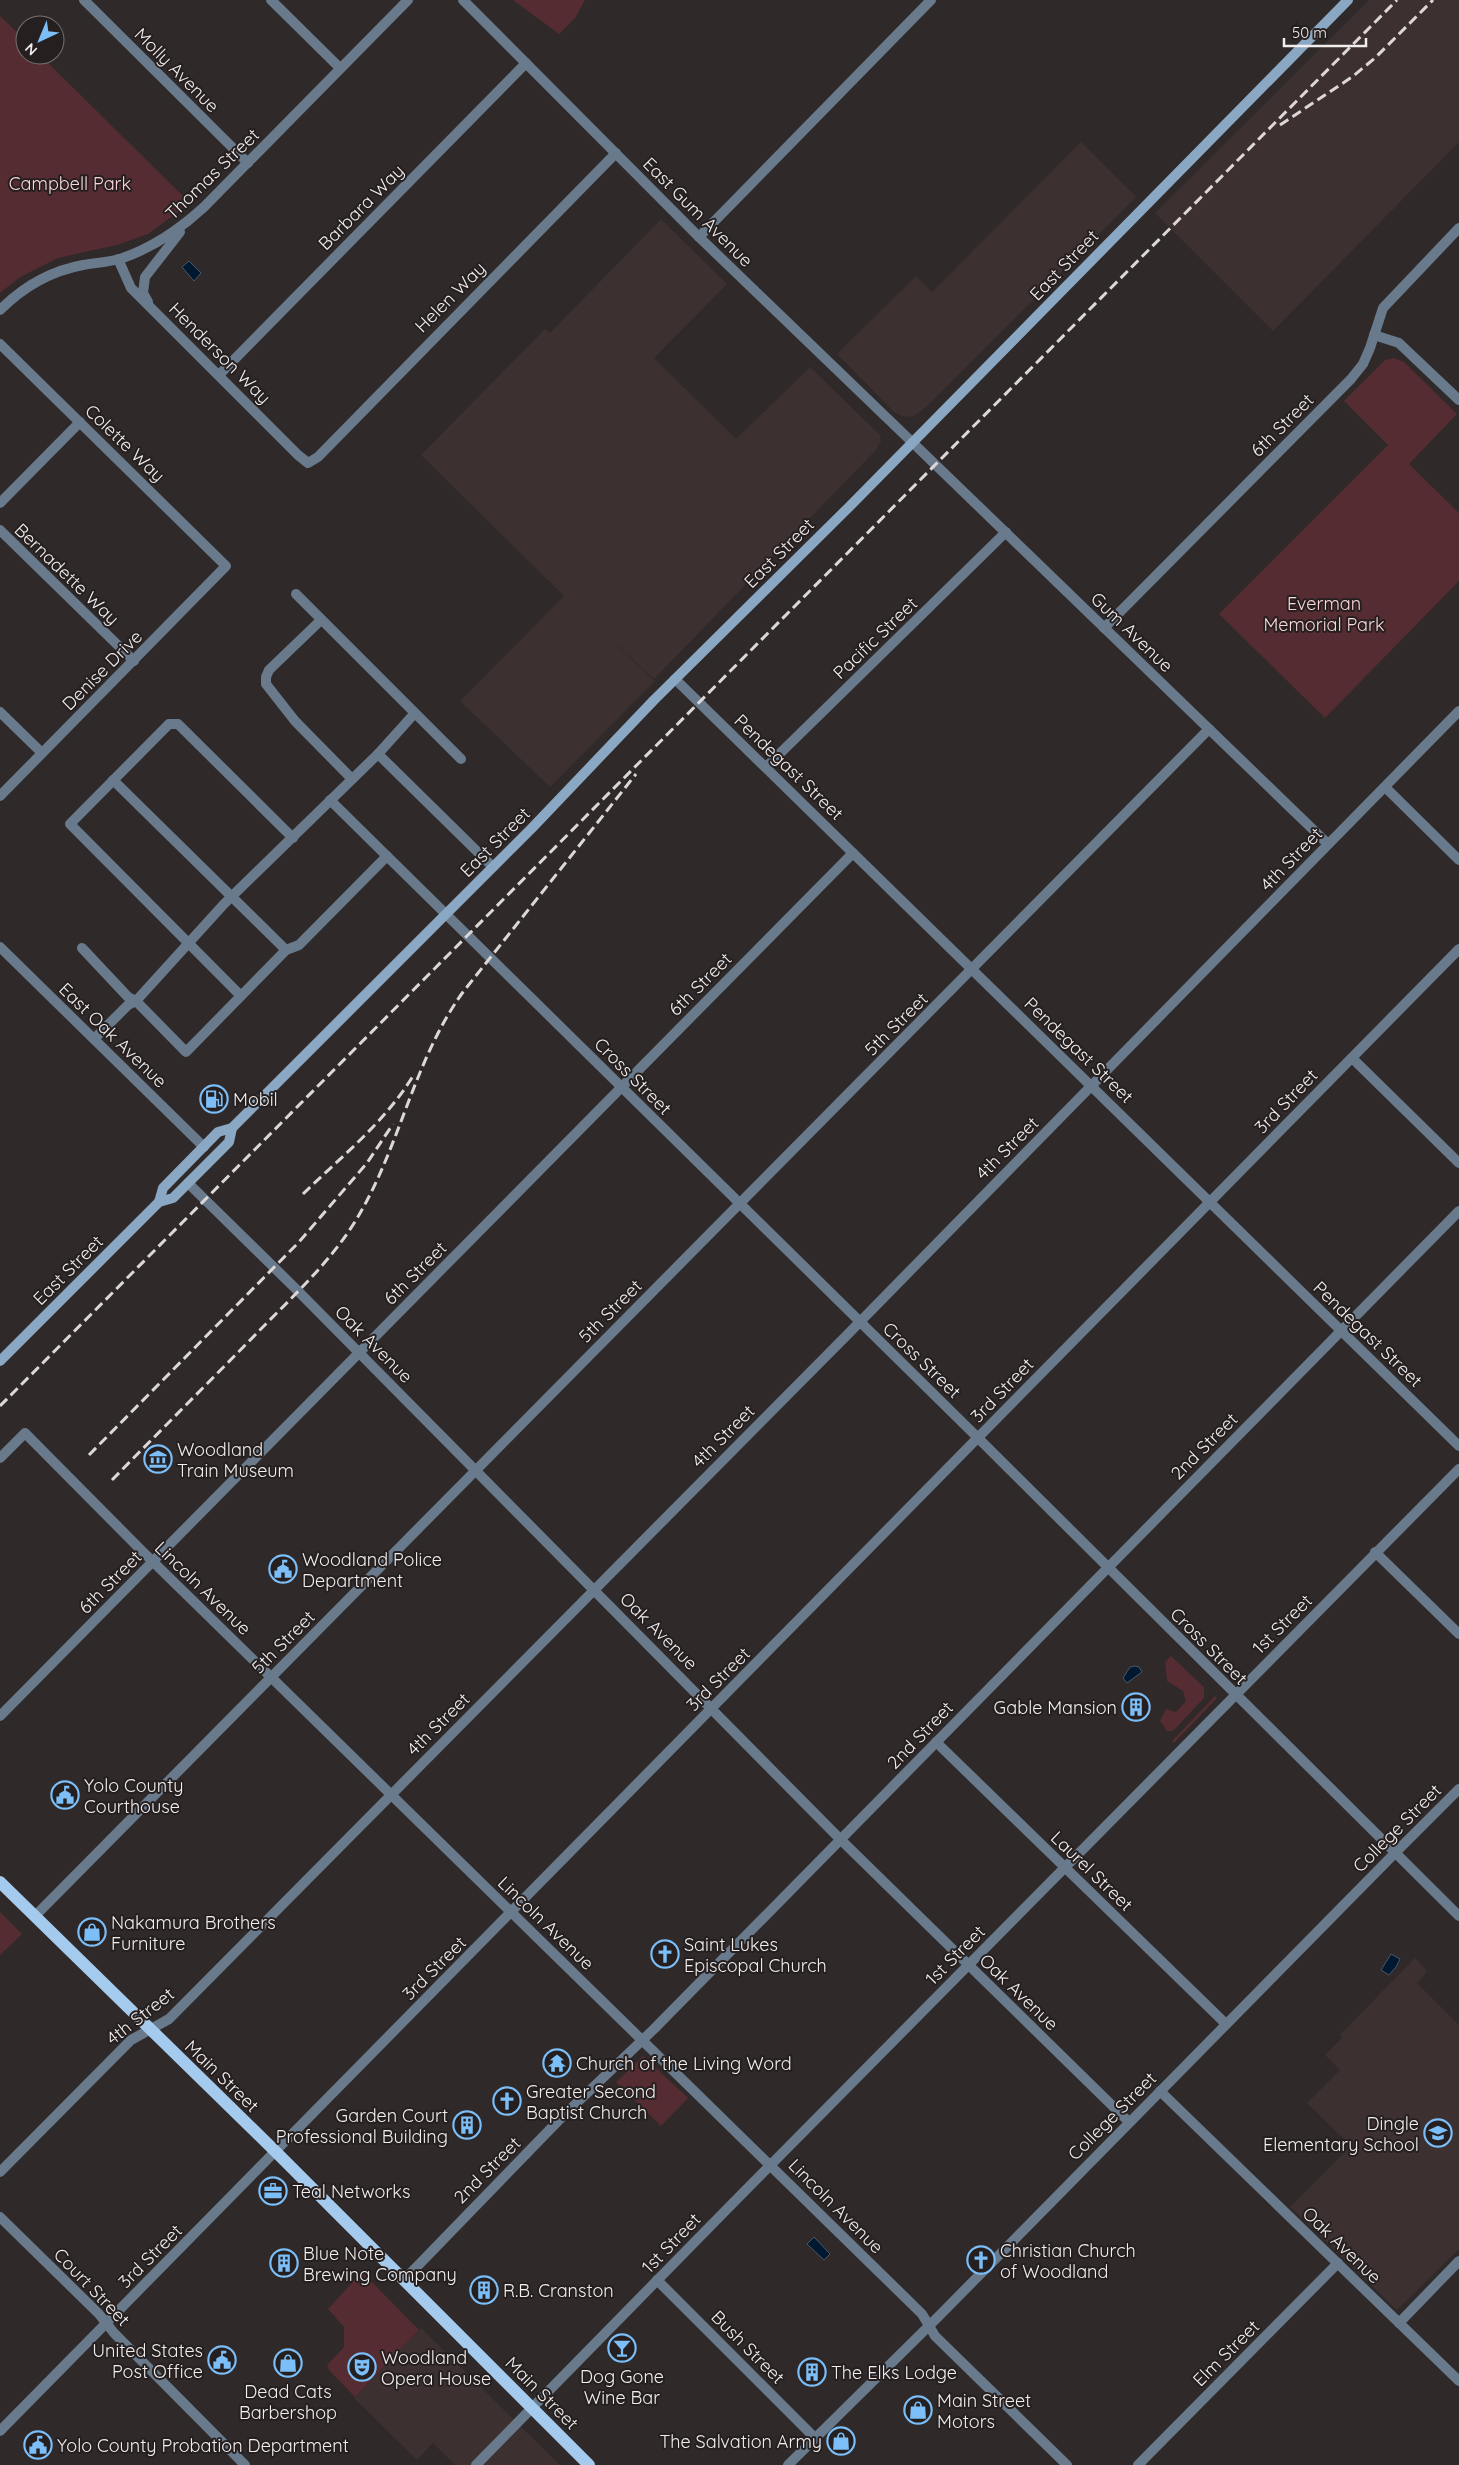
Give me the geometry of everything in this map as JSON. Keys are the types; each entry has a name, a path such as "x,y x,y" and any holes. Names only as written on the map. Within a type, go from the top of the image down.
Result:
{"main road":[{"name":"East Street","path":"159,1202 163,1188 218,1132 232,1128 493,867 675,679 912,443 1348,0"},
{"name":"East Street","path":"2,1355 159,1202 173,1198 229,1142 232,1128"},
{"name":"Main Street","path":"0,1882 276,2152 589,2465"}],"street":[{"name":"Molly Avenue","path":"84,0 248,163"},
{"path":"271,0 340,68"},
{"name":"Thomas Street","path":"0,310 21,291 49,275 81,265 118,259 156,244 186,224 408,0"},
{"name":"East Gum Avenue","path":"463,0 699,237 912,443"},
{"path":"699,237 931,0"},
{"name":"Barbara Way","path":"220,375 526,63"},
{"name":"Helen Way","path":"308,463 318,457 616,153"},
{"path":"150,307 143,293 145,277 186,224"},
{"name":"6th Street","path":"1104,628 1351,379 1363,364 1383,308 1390,298 1459,228"},
{"name":"Henderson Way","path":"118,259 131,288 220,375 298,456 308,463"},
{"path":"1374,335 1399,343 1459,400"},
{"name":"Colette Way","path":"0,344 226,566"},
{"path":"0,503 80,422"},
{"name":"Gum Avenue","path":"912,443 1328,844"},
{"name":"Bernadette Way","path":"0,530 134,661"},
{"name":"Pacific Street","path":"766,767 1006,532"},
{"name":"Denise Drive","path":"0,796 226,566"},
{"path":"296,594 461,759"},
{"path":"321,620 269,670 266,676 266,684 295,721 352,779"},
{"name":"Pendegast Street","path":"675,679 1459,1446"},
{"name":"4th Street","path":"0,2172 131,2040 169,2019 860,1322 1459,711"},
{"path":"0,712 42,753"},
{"path":"94,1039 128,1005 136,1001 187,942 378,754 414,714"},
{"path":"241,996 70,824 169,724 178,724 292,838"},
{"name":"5th Street","path":"35,1916 973,970 1209,729"},
{"path":"378,754 493,867"},
{"path":"113,780 286,950"},
{"path":"1385,787 1459,860"},
{"name":"Cross Street","path":"330,800 978,1438 1459,1916"},
{"name":"6th Street","path":"0,1716 853,853"},
{"path":"82,948 128,997 136,1001 186,1052 286,950 299,945 387,856"},
{"name":"East Oak Avenue","path":"0,947 204,1147"},
{"name":"3rd Street","path":"0,2431 1459,949"},
{"path":"1352,1058 1459,1163"},
{"name":"Oak Avenue","path":"188,1183 229,1221 712,1708 840,1840 1129,2122"},
{"name":"2nd Street","path":"404,2280 561,2118 643,2040 1459,1211"},
{"name":"Lincoln Avenue","path":"0,1458 25,1433 153,1562 272,1676 922,2314 935,2336 1067,2465"},
{"name":"1st Street","path":"476,2465 1459,1469"},
{"path":"1376,1552 1459,1634"},
{"name":"Laurel Street","path":"936,1742 1226,2024"},
{"name":"College Street","path":"788,2465 1459,1789"},
{"name":"Oak Avenue","path":"1160,2090 1459,2382"},
{"name":"Court Street","path":"0,2217 245,2465"},
{"path":"1400,2323 1459,2262"},
{"name":"Elm Street","path":"1138,2465 1338,2263"},
{"name":"Bush Street","path":"657,2280 815,2438"}],"shaded area":[{"path":"1369,0 1459,0 1459,142 1273,331 1155,213"},
{"path":"1081,142 1136,197 926,407 913,417 902,416 894,412 837,354 916,276 932,292"},
{"path":"661,219 727,284 654,358 736,439 810,367 880,435 881,441 876,450 654,679 582,613 655,681 550,787 460,701 564,596 421,455 545,329 550,333"},
{"path":"1415,1958 1427,1971 1417,1983 1459,2025 1459,2249 1397,2310 1290,2207 1351,2146 1307,2103 1340,2070 1325,2055 1342,2038 1340,2035"},
{"path":"421,2328 560,2465 455,2465 433,2443 417,2460 354,2398"}],"green space":[{"path":"513,0 585,0 575,18 559,34"},
{"name":"Campbell Park","path":"0,16 15,30 15,65 50,65 190,203 148,234 117,245 58,258 20,277 0,293"},
{"name":"Everman Memorial Park","path":"1394,358 1404,362 1457,414 1409,464 1459,513 1459,581 1325,718 1219,614 1388,445 1344,401 1385,360"},
{"path":"1171,1656 1204,1687 1204,1698 1173,1731 1167,1731 1160,1721 1166,1709 1176,1712 1186,1701 1183,1691 1167,1681 1165,1662"},
{"path":"1215,1696 1217,1698 1174,1743 1172,1741"},
{"path":"0,1912 22,1934 0,1955"},
{"path":"643,2056 688,2098 661,2126 616,2082"},
{"path":"362,2272 419,2330 355,2397 329,2370 327,2365 344,2347 344,2327 328,2309"}],"water":[{"path":"189,261 201,273 194,281 182,267"},
{"path":"1130,1667 1139,1667 1142,1672 1127,1683 1123,1678"},
{"path":"1391,1954 1400,1959 1389,1975 1381,1970"},
{"path":"814,2237 830,2254 824,2260 807,2244"}],"railway":[{"path":"0,1406 1397,0"},
{"path":"1280,125 1352,77 1375,58 1433,0"},
{"path":"112,1480 298,1292 349,1232 374,1188 420,1073 446,1018 463,992 636,774"},
{"path":"303,1194 376,1124 402,1093 413,1076"},
{"path":"89,1455 299,1242 367,1163 393,1124"}],"place":[{"name":"Mobil","path":"214,1099"},
{"name":"Woodland Train Museum","path":"158,1459"},
{"name":"Woodland Police Department","path":"283,1569"},
{"name":"Gable Mansion","path":"1136,1707"},
{"name":"Yolo County Courthouse","path":"65,1795"},
{"name":"Nakamura Brothers Furniture","path":"92,1932"},
{"name":"Saint Lukes Episcopal Church","path":"665,1954"},
{"name":"Church of the Living Word","path":"557,2063"},
{"name":"Greater Second Baptist Church","path":"507,2101"},
{"name":"Garden Court Professional Building","path":"467,2125"},
{"name":"Dingle Elementary School","path":"1438,2133"},
{"name":"Teal Networks","path":"273,2191"},
{"name":"Christian Church of Woodland","path":"981,2260"},
{"name":"Blue Note Brewing Company","path":"284,2263"},
{"name":"R.B. Cranston","path":"484,2290"},
{"name":"Dog Gone Wine Bar","path":"622,2348"},
{"name":"United States Post Office","path":"222,2360"},
{"name":"Dead Cats Barbershop","path":"288,2363"},
{"name":"Woodland Opera House","path":"362,2367"},
{"name":"The Elks Lodge","path":"812,2372"},
{"name":"Main Street Motors","path":"918,2410"},
{"name":"The Salvation Army","path":"841,2441"},
{"name":"Yolo County Probation Department","path":"38,2445"}]}
